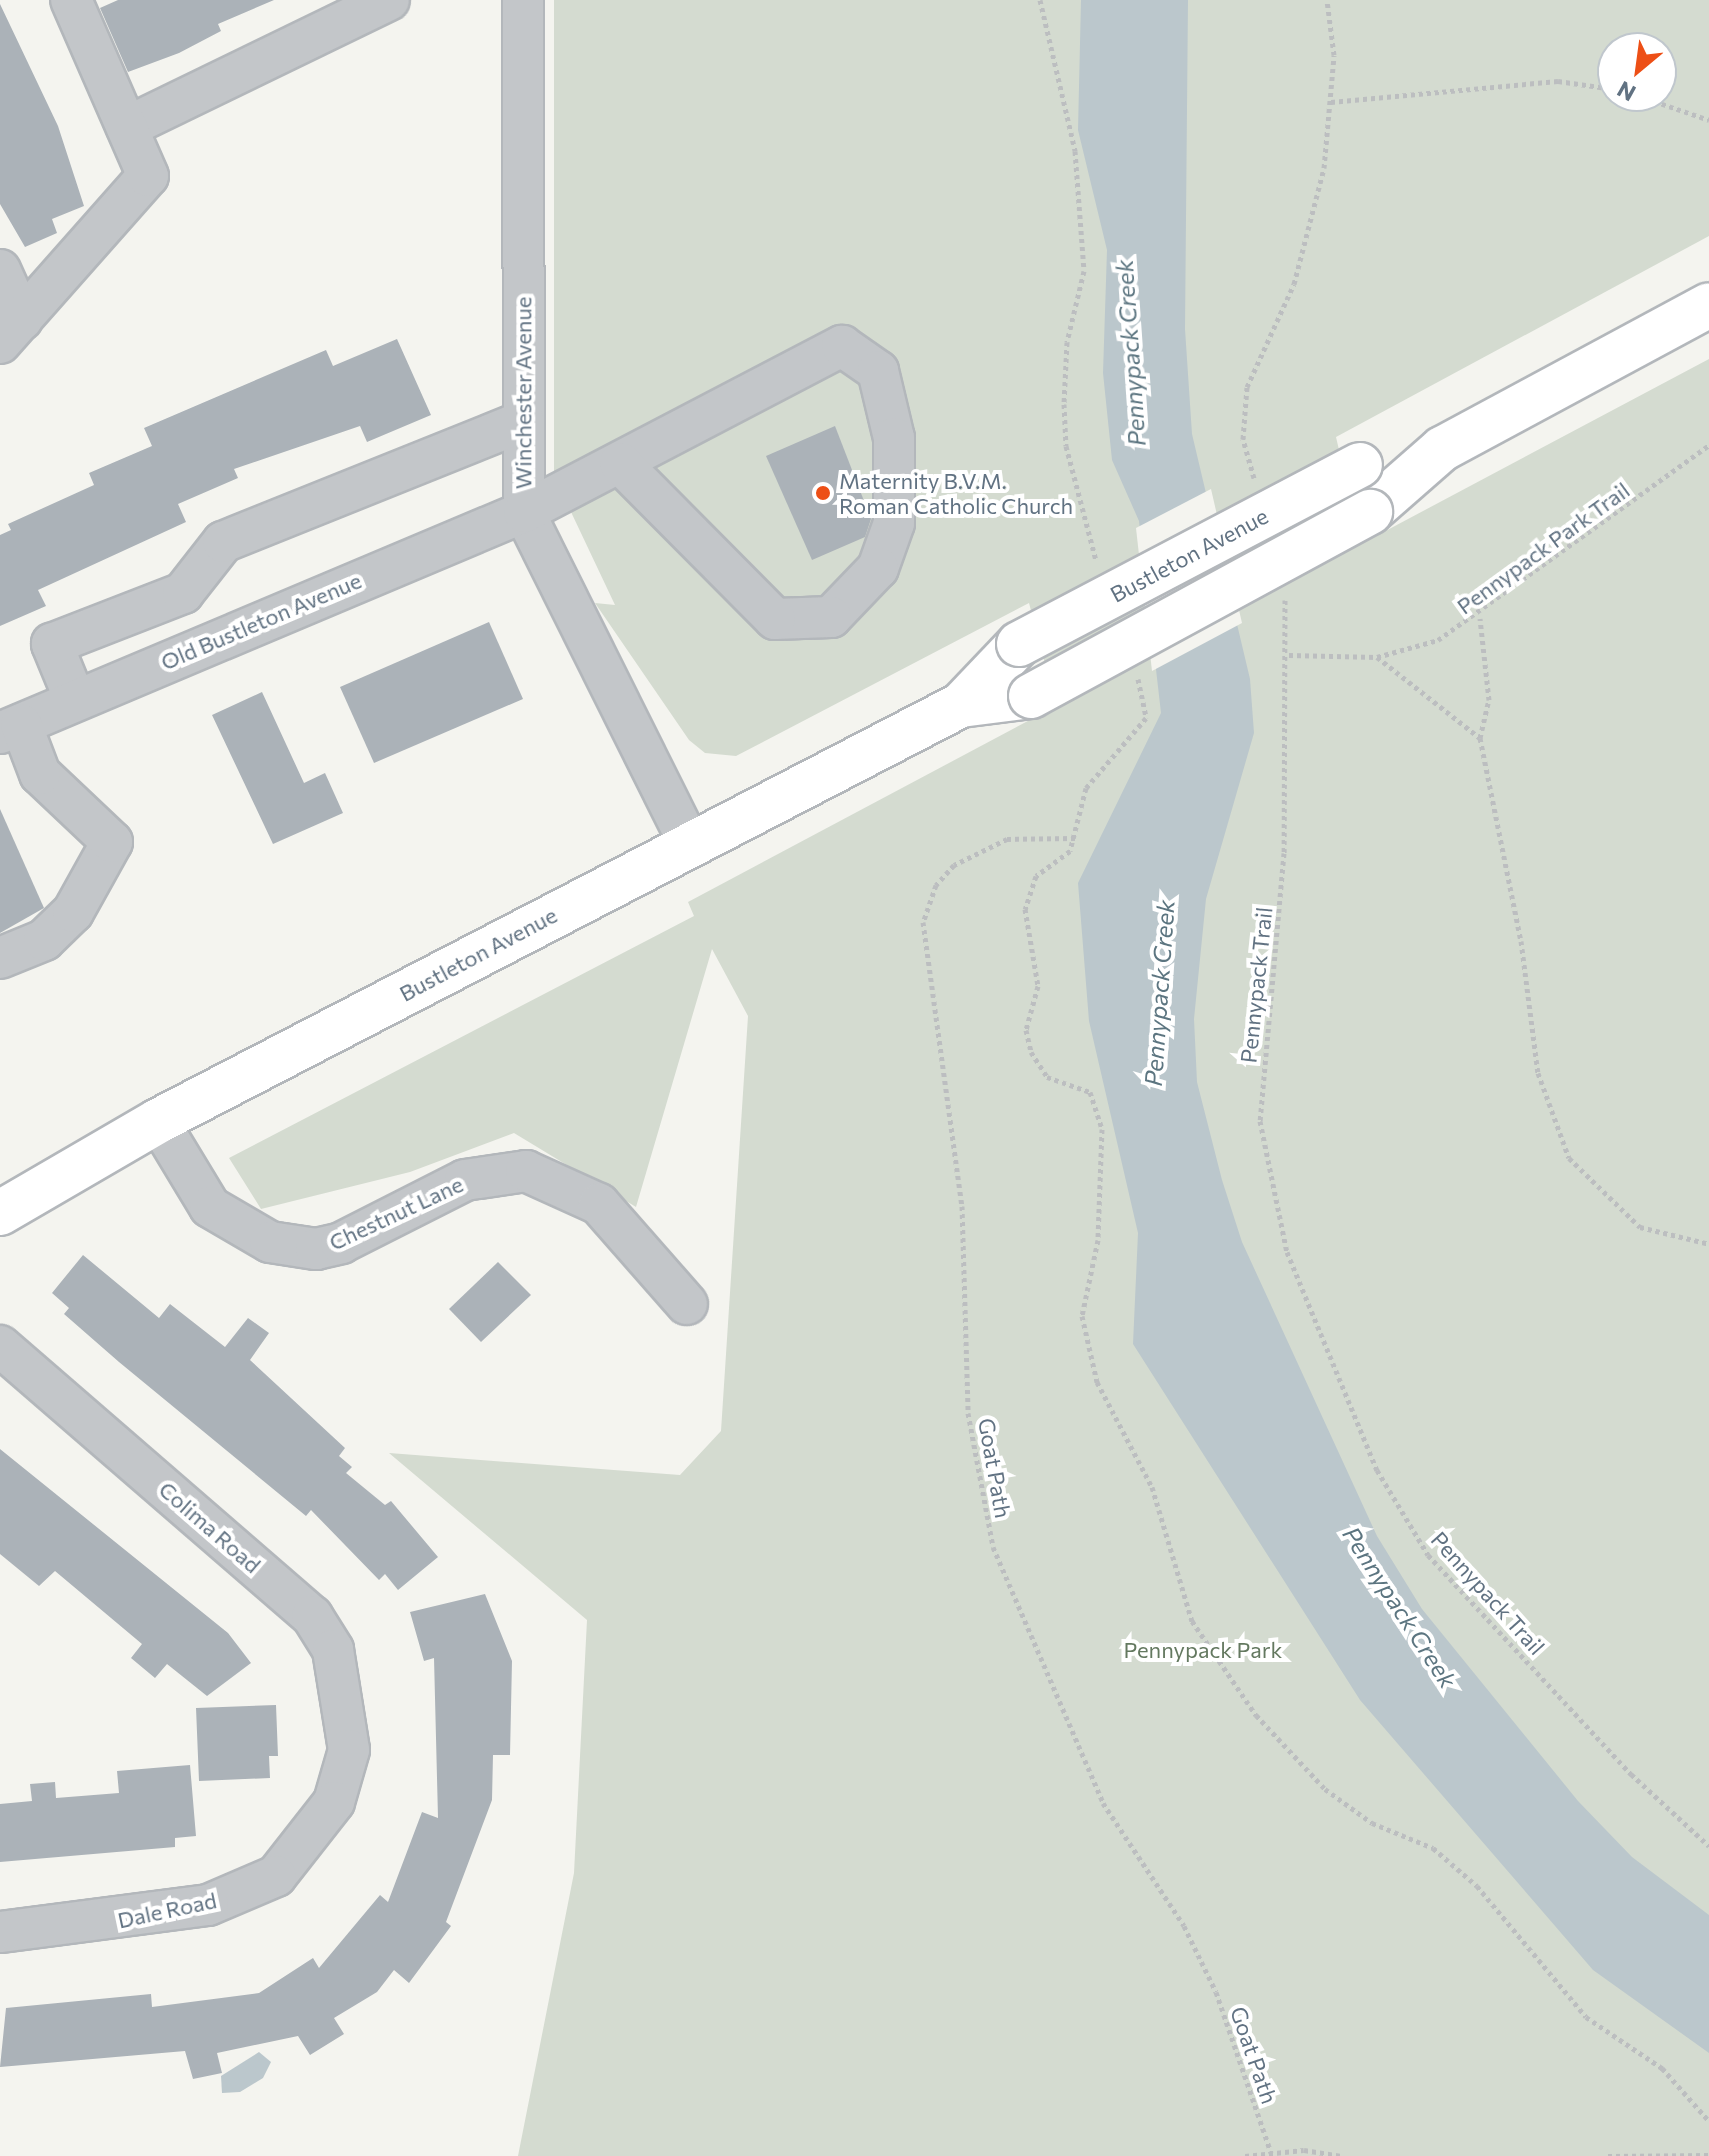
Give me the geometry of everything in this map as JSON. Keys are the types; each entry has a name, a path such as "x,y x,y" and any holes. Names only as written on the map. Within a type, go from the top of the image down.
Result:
{"main road":[{"name":"Bustleton Avenue","path":"961,705 1031,696 1370,512 1442,449 1709,305"},
{"name":"Bustleton Avenue","path":"0,1213 158,1121 689,843 961,705 1019,644 1360,465 1442,449"}],"street":[{"path":"11,331 148,176 71,0"},
{"path":"127,127 389,0"},
{"name":"Winchester Avenue","path":"523,0 524,512 689,843"},
{"path":"0,270 11,331"},
{"name":"Old Bustleton Avenue","path":"11,728 524,512 842,346 878,371 894,438 894,523 878,568 831,617 775,619 620,463"},
{"path":"75,700 52,644 183,593 223,542 524,421"},
{"path":"0,958 44,940 73,912 112,842 40,774 11,728"},
{"name":"Chestnut Lane","path":"158,1121 210,1207 270,1242 316,1249 341,1243 465,1180 526,1171 599,1204 687,1304"},
{"name":"Colima Road","path":"0,1346 312,1616 333,1650 349,1750"},
{"name":"Dale Road","path":"0,1932 208,1905 276,1876 334,1802 349,1750"}],"path":[{"path":"1040,0 1071,127 1081,210 1084,271 1067,342 1066,446 1101,575"},
{"path":"1256,486 1243,439 1244,403 1308,241 1331,102 1327,0"},
{"path":"1331,102 1558,81 1597,87"},
{"path":"1677,109 1709,120"},
{"name":"Pennypack Park Trail","path":"1289,655 1377,657 1438,640 1480,617 1709,445"},
{"name":"Pennypack Trail","path":"1282,583 1289,655 1282,891 1260,1121 1287,1252 1372,1459 1428,1555 1631,1774 1709,1846"},
{"path":"1480,617 1489,700 1480,738 1538,1073 1569,1158 1640,1227 1709,1244"},
{"path":"1377,657 1480,738"},
{"path":"1137,674 1146,718 1086,788 1075,838 1029,893 1038,986 1026,1030 1047,1077 1090,1092 1102,1129 1098,1240 1082,1335 1097,1382 1152,1487 1192,1621 1256,1715 1325,1789 1451,1863 1502,1911 1586,2017 1662,2068 1709,2121"},
{"name":"Goat Path","path":"1075,838 1007,839 954,865 936,885 923,922 962,1206 968,1413 993,1547 1103,1803 1184,1926 1216,1992 1271,2153"},
{"path":"1245,2156 1271,2153 1342,2156"},
{"path":"1608,2156 1709,2155"}],"green space":[{"name":"Pennypack Park","path":"554,0 1709,0 1709,236 1336,437 1361,544 1709,359 1709,2156 518,2156 574,1873 587,1620 389,1453 680,1475 721,1431 748,1016 712,949 636,1207 514,1133 410,1172 261,1209 229,1158 694,916 688,902 1056,706 1029,603 736,756 705,753 689,740 595,603 615,605 554,476"}],"water":[{"name":"Pennypack Creek","path":"1081,0 1188,0 1185,329 1192,434 1250,679 1254,733 1206,899 1194,1019 1197,1082 1222,1180 1242,1242 1377,1536 1422,1609 1578,1801 1632,1857 1709,1915 1709,2053 1593,1970 1360,1700 1133,1344 1138,1233 1089,1021 1078,883 1161,713 1139,521 1112,460 1103,373 1107,250 1078,130"},
{"path":"259,2052 271,2062 263,2078 240,2092 222,2093 221,2076"}],"pier":[{"path":"1211,489 1242,623 1152,671 1136,528"}],"building":[{"path":"118,0 274,0 218,24 221,31 179,53 128,72 100,8"},
{"path":"0,4 58,126 84,206 52,219 57,233 25,247 0,204"},
{"path":"397,339 431,415 367,442 360,426 234,469 238,478 178,504 186,522 38,590 46,606 0,626 0,535 11,530 8,524 94,485 89,473 152,446 144,428 326,350 333,366"},
{"name":"Maternity B.V.M. Roman Catholic Church","path":"835,426 871,519 865,537 812,560 766,456"},
{"path":"489,622 523,699 374,763 340,687"},
{"path":"262,692 304,783 325,773 343,813 273,844 212,715"},
{"path":"0,809 44,908 0,933"},
{"path":"83,1255 159,1318 170,1304 225,1347 248,1318 269,1333 250,1360 345,1448 339,1456 352,1467 346,1473 385,1505 391,1501 438,1557 398,1590 385,1574 379,1580 311,1510 306,1516 119,1362 64,1314 69,1308 52,1293"},
{"path":"498,1262 531,1295 481,1342 449,1309"},
{"path":"0,1449 228,1633 251,1663 207,1696 167,1664 155,1678 131,1658 142,1644 55,1571 39,1586 0,1554"},
{"path":"485,1594 512,1661 510,1755 493,1755 492,1800 446,1922 451,1926 409,1983 394,1970 377,1992 334,2018 344,2034 310,2055 298,2036 217,2053 222,2073 193,2079 185,2051 0,2067 6,2008 151,1994 152,2007 259,1993 313,1958 319,1968 380,1895 388,1902 422,1812 438,1818 434,1658 424,1661 410,1612"},
{"path":"276,1705 278,1756 269,1756 270,1778 199,1781 196,1708"},
{"path":"190,1765 196,1836 175,1838 175,1847 0,1862 0,1804 32,1801 30,1784 55,1782 56,1798 119,1793 117,1771"}],"place":[{"name":"Maternity B.V.M. Roman Catholic Church","path":"823,493"}]}
